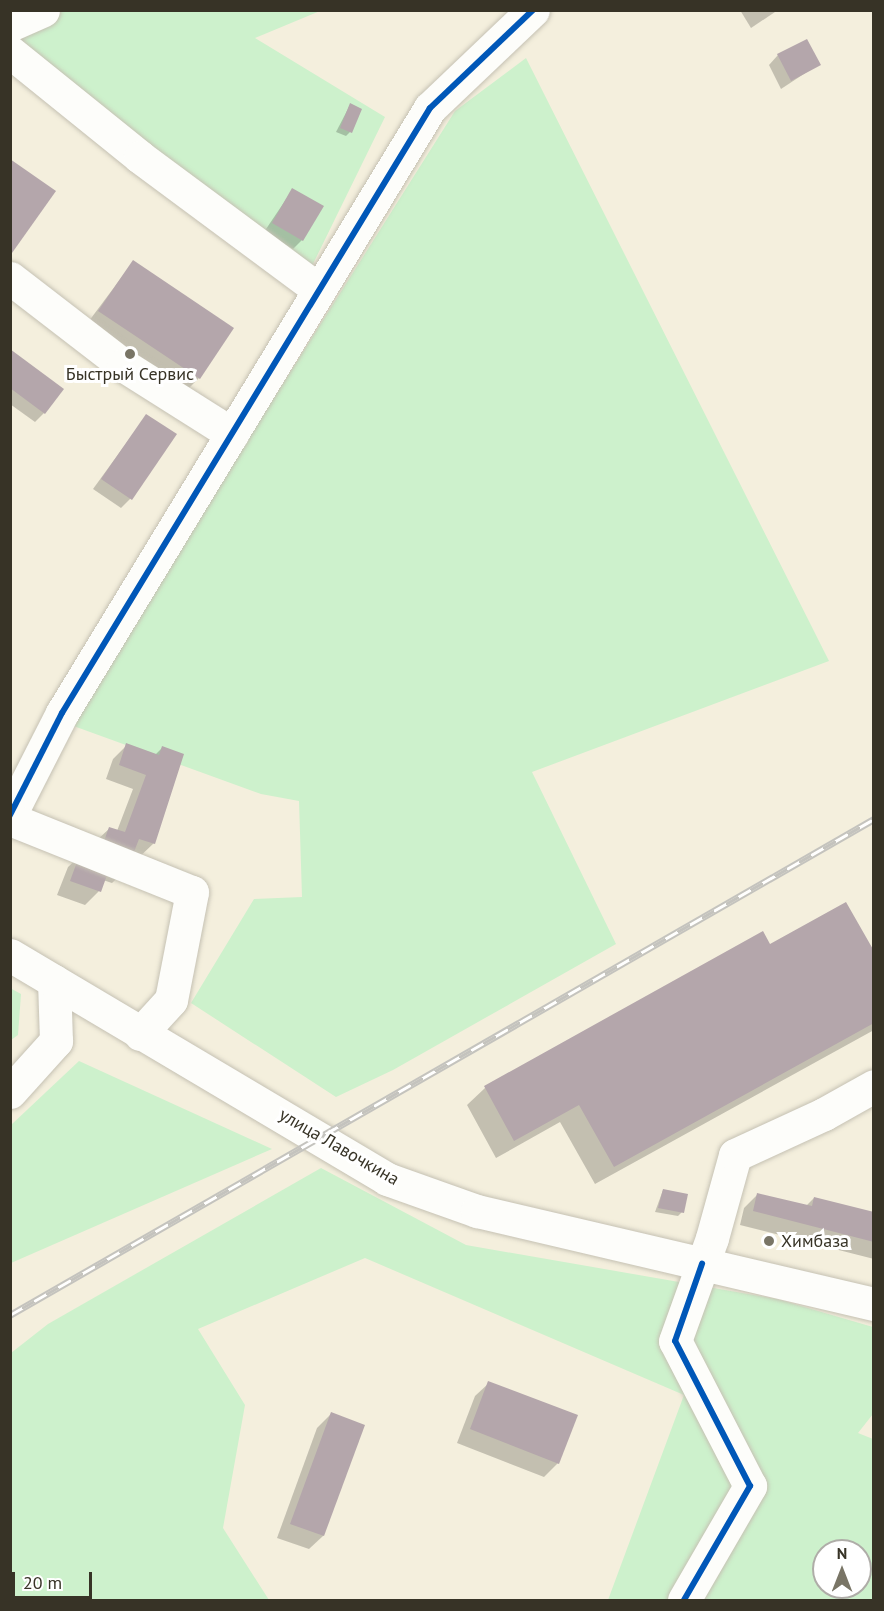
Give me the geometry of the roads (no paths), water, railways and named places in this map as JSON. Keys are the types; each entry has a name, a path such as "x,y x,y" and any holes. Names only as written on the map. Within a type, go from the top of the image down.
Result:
{"street":[{"path":"10,25 43,10"},
{"path":"140,1034 171,1000 192,891 10,817 62,713 430,108 533,10"},
{"path":"10,52 140,157 319,290"},
{"path":"10,278 123,365 232,434"},
{"name":"улица Лавочкина","path":"10,955 140,1034 217,1075 387,1179 477,1211 873,1304"},
{"path":"10,1092 56,1041 54,981"},
{"path":"684,1600 750,1486 675,1341 702,1264 735,1155 824,1114 873,1086"}],"railway":[{"path":"10,1315 874,819"}],"place":[{"name":"Быстрый Сервис","path":"130,354"},
{"name":"Химбаза","path":"769,1241"}]}
